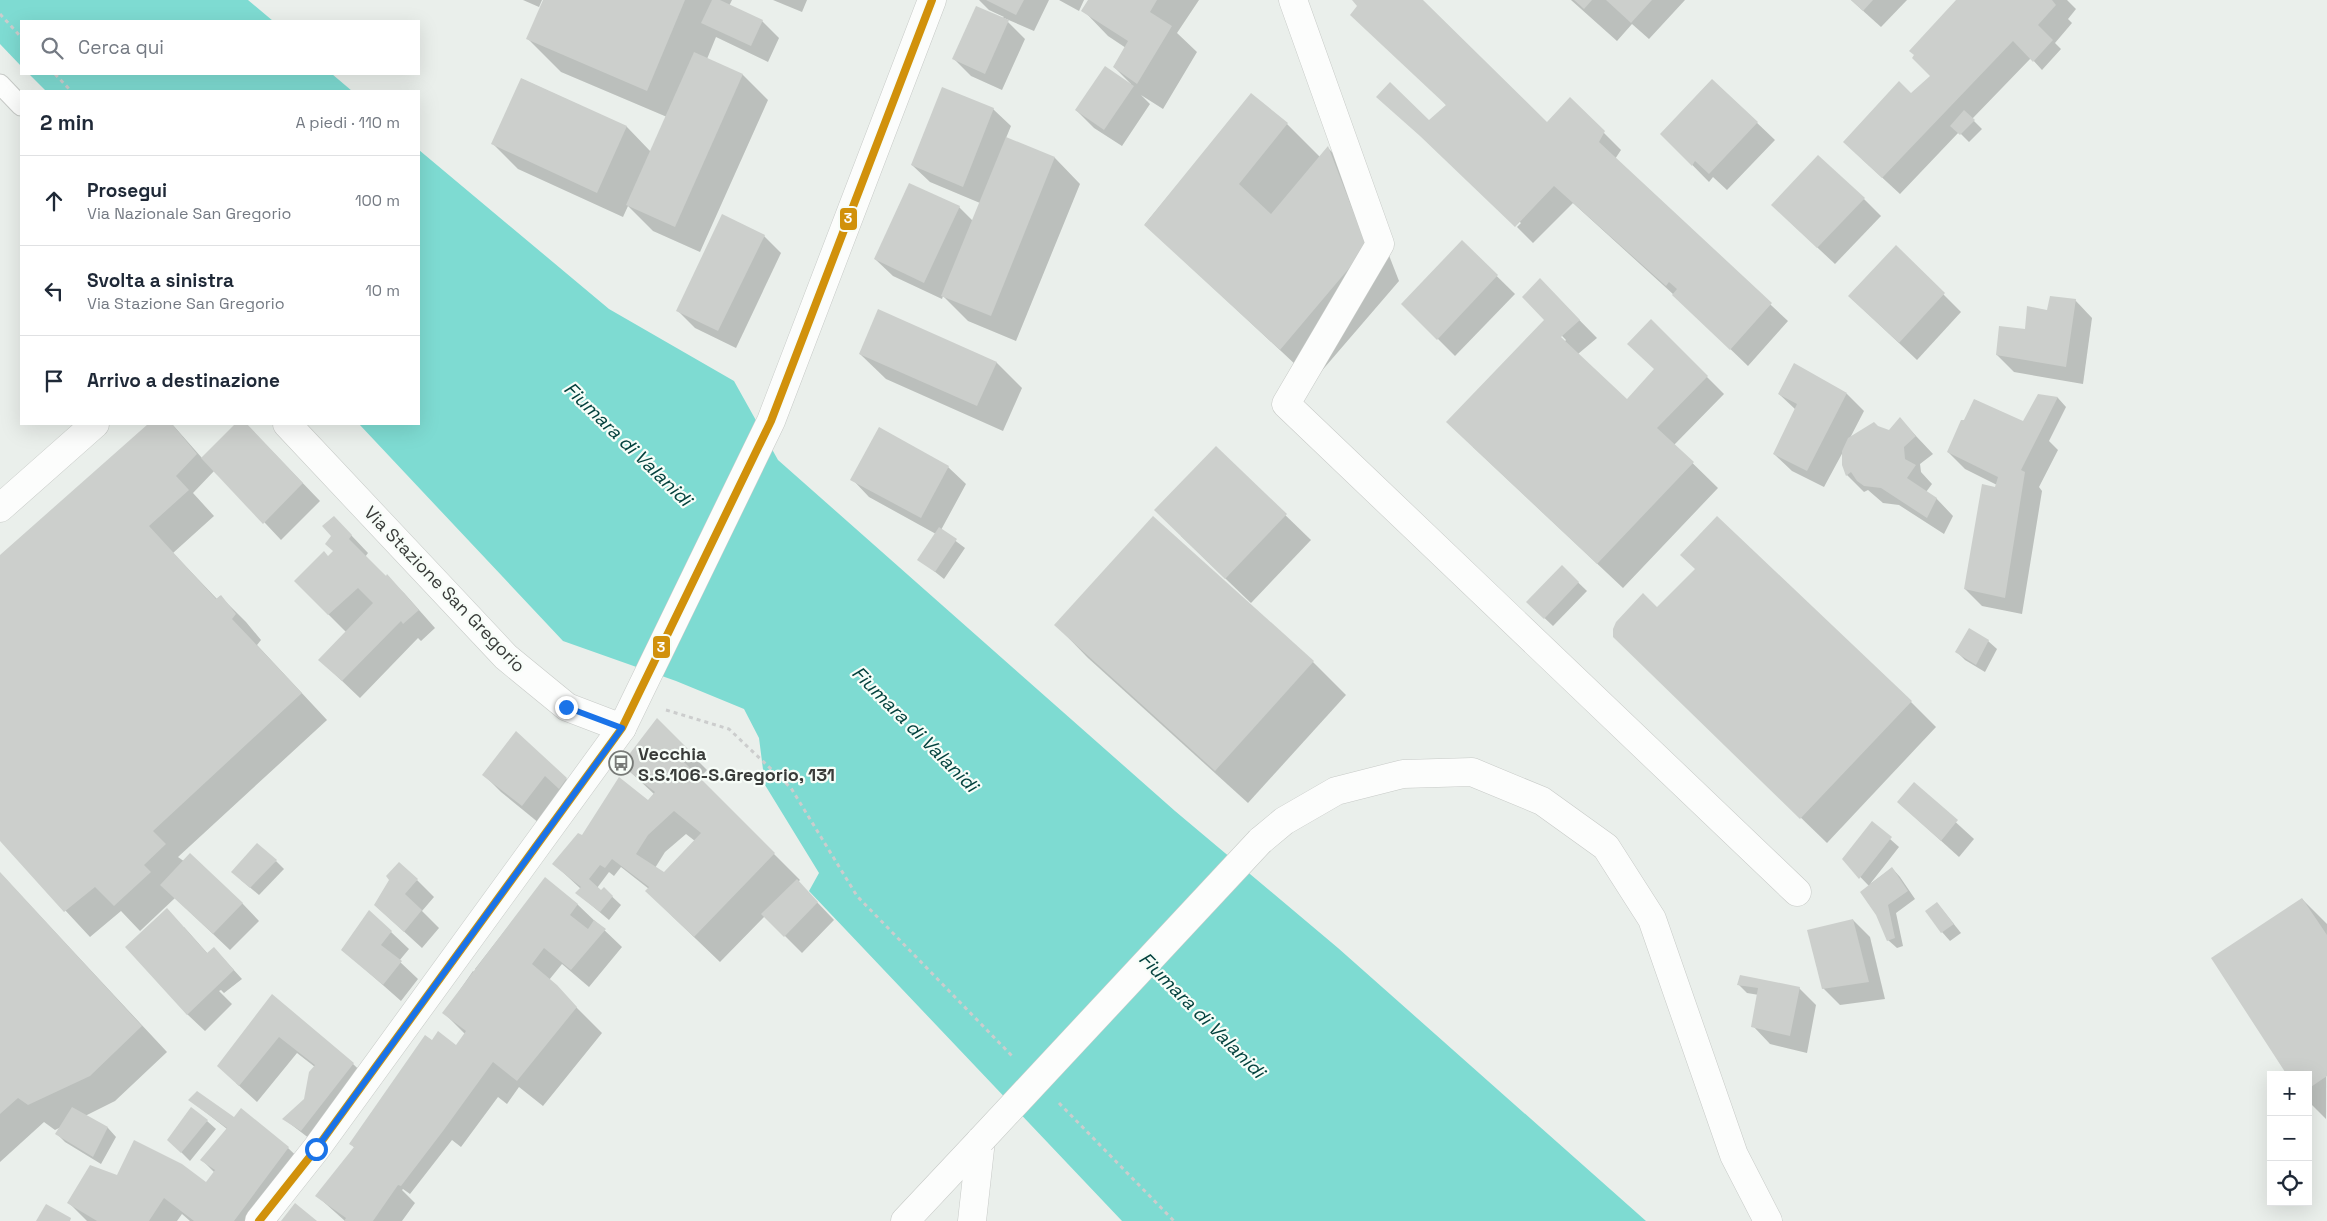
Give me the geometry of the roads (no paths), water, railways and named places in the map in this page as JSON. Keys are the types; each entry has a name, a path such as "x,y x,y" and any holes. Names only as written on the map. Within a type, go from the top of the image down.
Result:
{"street":[{"path":"259,1221 316,1149 622,728 771,421 932,0"},
{"path":"1293,0 1380,244 1286,404 1797,892"},
{"path":"0,508 95,425"},
{"name":"Via Stazione San Gregorio","path":"288,425 506,657 566,707 622,728"},
{"path":"905,1221 1260,841 1284,821 1336,790 1403,774 1472,772 1542,801 1606,847 1652,919 1734,1155 1768,1221"},
{"path":"972,1221 981,1140"}],"lane":[{"path":"0,84 20,105"}],"water":[{"path":"0,0 248,0 272,20 20,20 20,65 0,44"},
{"path":"30,75 333,75 351,90 45,90"},
{"name":"Fiumara di Valanidi","path":"420,151 609,309 734,381 778,460 1175,811 1338,948 1646,1221 1122,1221 809,891 819,873 765,785 759,738 744,709 676,681 563,641 360,425 420,425"}],"place":[{"name":"Vecchia S.S.106-S.Gregorio, 131","path":"621,763"}]}
